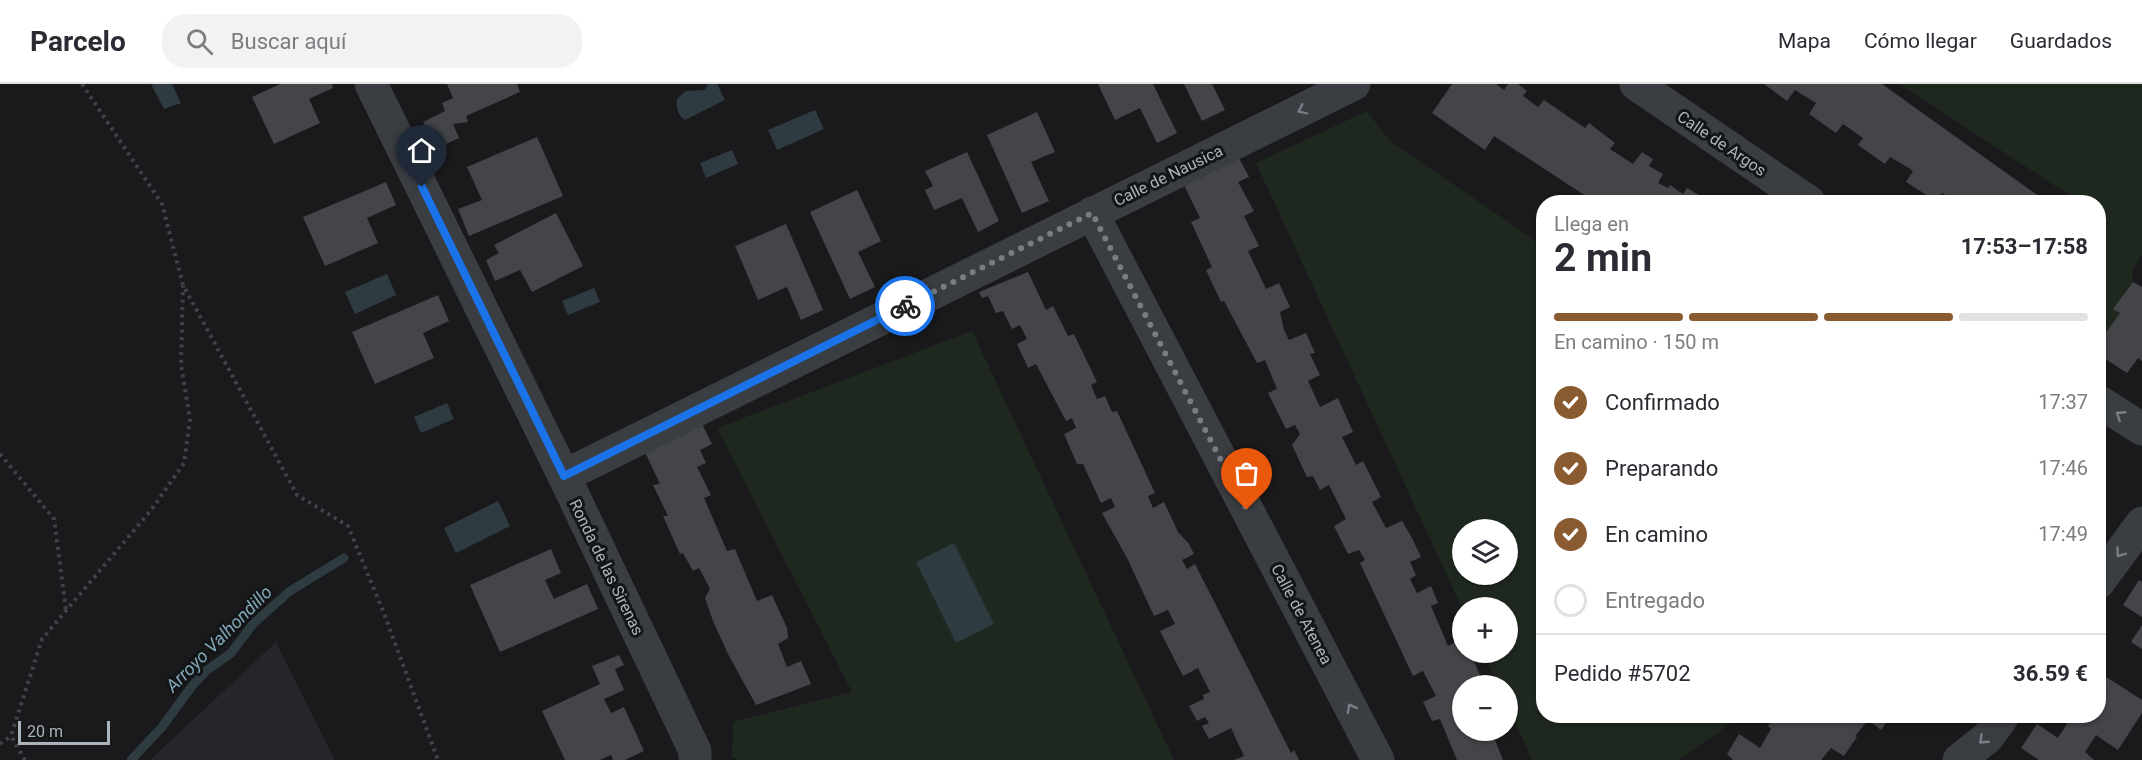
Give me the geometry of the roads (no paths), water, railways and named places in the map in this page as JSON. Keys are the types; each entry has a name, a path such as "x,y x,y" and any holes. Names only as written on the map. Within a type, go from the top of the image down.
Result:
{"street":[{"name":"Ronda de las Sirenas","path":"371,84 564,476 695,751 695,760"},
{"name":"Calle de Nausica","path":"564,476 1353,84"},
{"name":"Calle de Argos","path":"1636,84 1799,195"},
{"name":"Calle de Atenea","path":"1092,213 1378,760"},
{"path":"2106,406 2142,429"},
{"path":"2106,572 2142,523"},
{"path":"1959,760 1987,738 1998,723"}],"waterway":[{"name":"Arroyo Valhondillo","path":"131,760 162,727 192,686 206,671 231,653 253,624 290,591 344,558"}]}
